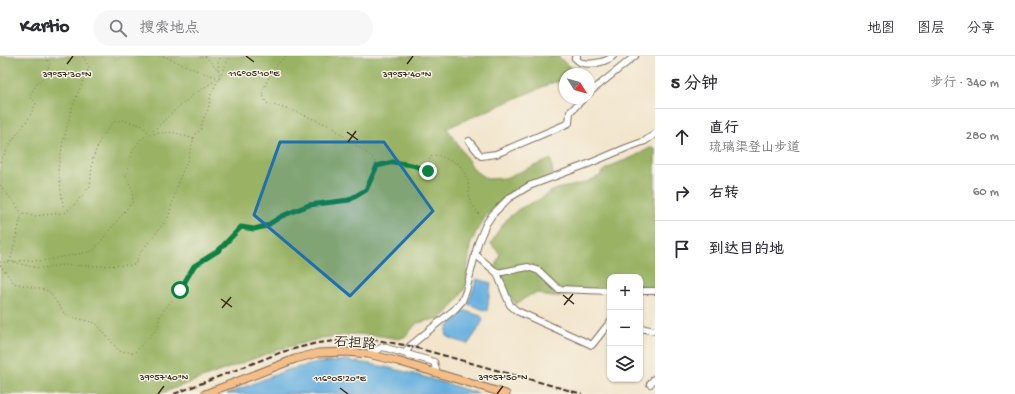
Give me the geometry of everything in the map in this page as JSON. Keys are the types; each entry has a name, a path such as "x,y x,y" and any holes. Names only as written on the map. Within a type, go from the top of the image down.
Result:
{"main road":[{"name":"石担路","path":"205,394 295,358 318,353 347,352 368,354 403,362 506,394"}],"street":[{"path":"577,56 575,58 582,63 596,63 610,59 613,56"},
{"path":"595,88 634,56"},
{"path":"470,141 481,156 496,154 569,123 570,112 578,104"},
{"path":"405,353 410,346 455,309 462,301 475,254 486,224 492,215 509,198 529,186 644,141 655,134"},
{"path":"475,254 497,273 510,305 517,311 592,345 607,326"},
{"path":"497,273 528,267 539,271 558,289 607,291"},
{"path":"643,291 655,291"},
{"path":"643,329 655,331"},
{"path":"368,354 383,347 405,353 434,362 437,373"},
{"path":"650,384 655,378"}],"path":[{"path":"0,162 12,141 29,118 36,103 30,97 37,83 45,75 50,64 45,56"},
{"path":"64,213 58,168 72,108 89,68 84,56"},
{"path":"163,56 219,78"},
{"path":"205,56 218,71"},
{"path":"219,78 218,62 221,56"},
{"path":"14,262 43,268 62,265 135,265 140,253 168,218 178,180 188,158 195,134 201,130 202,122 208,110 211,94 230,56"},
{"path":"286,56 273,70 262,92 266,103 296,112 332,127 373,158 377,166"},
{"path":"0,262 27,260 42,261 93,251 133,201 132,189 126,176 133,150 141,140 150,134 193,95 219,78"},
{"path":"0,185 22,213 34,216 64,213 76,203 90,186 93,158 100,140 113,122 122,120 141,125 150,134 173,132 194,139"},
{"path":"377,166 393,162 412,165 428,171 430,157 437,155 459,164 468,180 470,202 486,224"},
{"path":"0,265 14,283 49,291 63,312 71,317 96,323 119,351 134,354 157,329 160,315 180,290 194,266 218,251 241,227 254,229 266,226 282,216 309,205 349,200 366,190 377,166"},
{"path":"10,262 22,213"}],"highlighted area":[{"path":"280,142 384,142 433,211 350,296 254,215"}],"green space":[{"path":"0,56 558,56 571,68 559,68 559,82 554,82 447,128 475,171 487,179 505,178 551,159 553,175 515,192 498,204 486,216 476,232 470,246 467,273 468,283 447,313 440,318 417,323 406,336 399,339 356,334 322,338 277,350 159,394 0,394"},
{"path":"650,148 655,148 655,292 643,291 643,274 607,274 607,291 578,290 562,296 553,297 538,293 530,295 516,304 499,282 494,269 500,254 491,244 498,231 508,218 519,209 542,198 552,191 584,183 598,177 613,165"}],"water":[{"path":"477,279 491,283 487,311 468,304"},
{"path":"462,310 481,316 483,320 468,344 454,340 447,336 446,333 448,326 456,319"},
{"path":"346,360 382,366 480,394 227,394 287,370 318,363"}],"railway":[{"path":"174,394 282,352 317,343 355,339 376,340 410,346 582,394"}],"route":[{"path":"180,290 194,266 218,251 241,227 254,229 266,226 282,216 309,205 349,200 366,190 377,166 393,162 412,165 428,171"}]}
